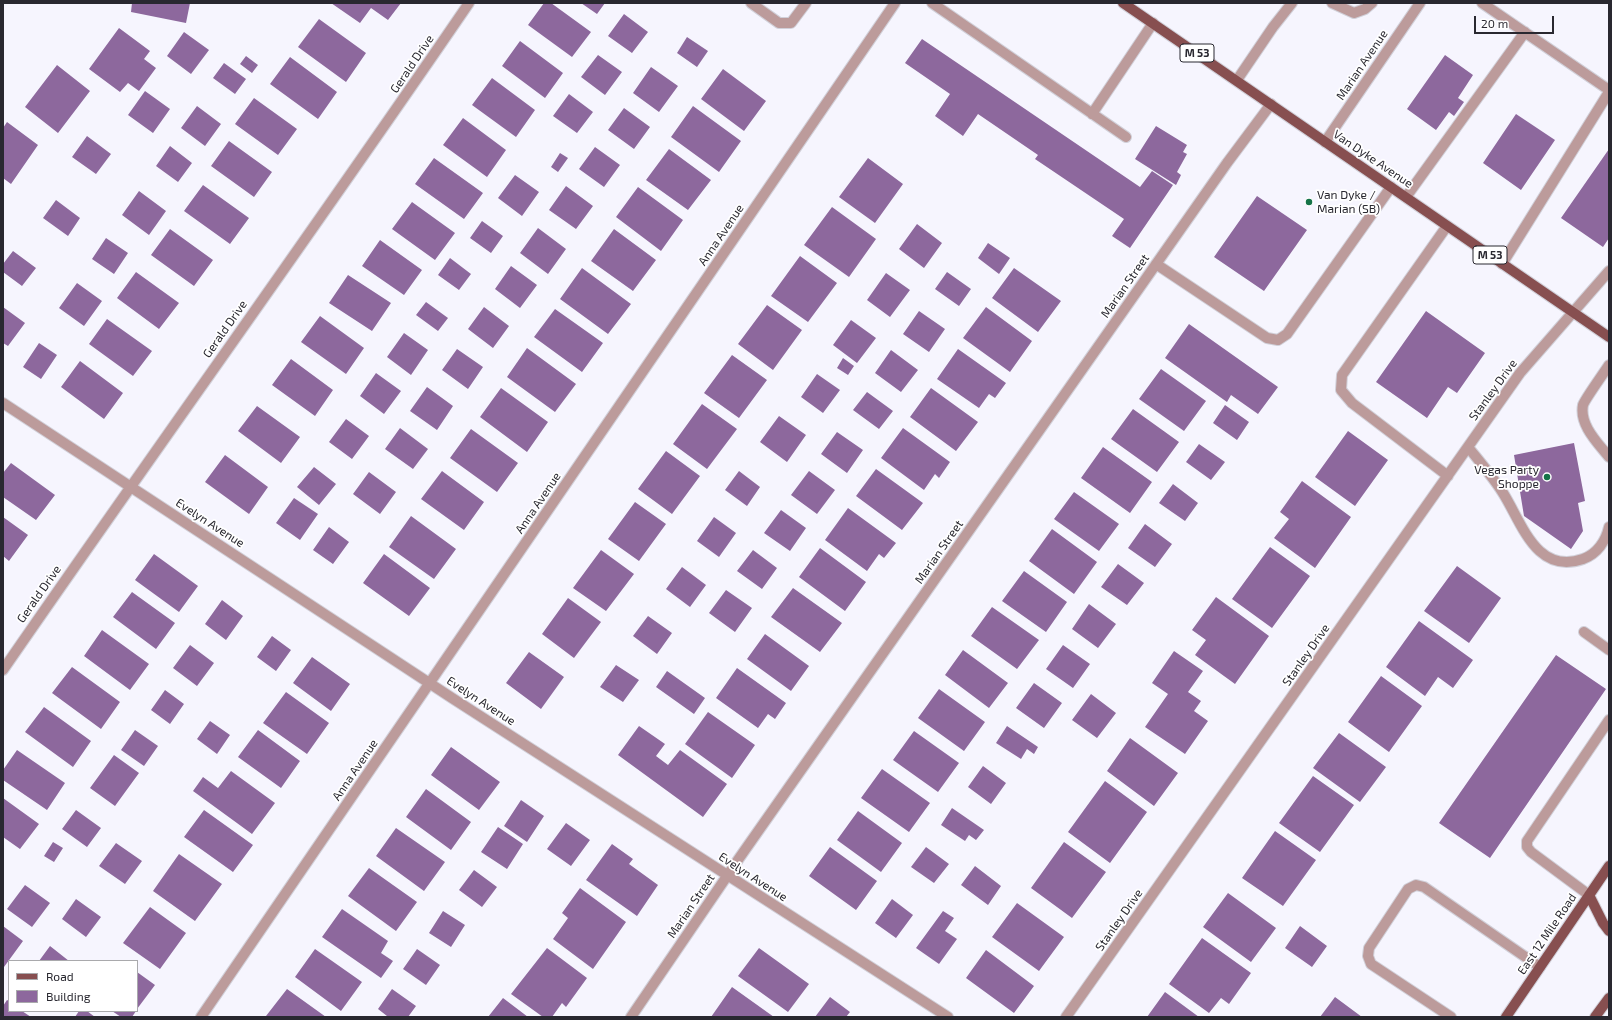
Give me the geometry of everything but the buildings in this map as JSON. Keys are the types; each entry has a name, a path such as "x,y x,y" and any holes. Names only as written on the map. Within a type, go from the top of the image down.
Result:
{"main road":[{"name":"Van Dyke Avenue","path":"1123,3 1609,337"},
{"name":"East 12 Mile Road","path":"1506,1017 1609,866"},
{"path":"1589,895 1609,931"},
{"path":"1595,1017 1609,998"}],"street":[{"name":"Gerald Drive","path":"3,670 130,486 374,142 469,3"},
{"path":"751,3 779,23 791,23 806,3"},
{"name":"Anna Avenue","path":"201,1017 895,3"},
{"path":"932,3 1126,137"},
{"path":"1237,80 1273,27 1292,3"},
{"path":"1332,3 1354,13 1365,9 1372,3"},
{"name":"Marian Avenue","path":"1325,142 1419,3"},
{"path":"1482,3 1609,91 1502,264"},
{"path":"1092,114 1153,23"},
{"path":"1406,197 1525,32"},
{"name":"Marian Street","path":"631,1017 727,876 1227,162 1271,104"},
{"path":"1156,264 1267,338 1278,340 1287,334 1391,187"},
{"path":"1447,226 1342,375 1342,390 1352,403 1448,476"},
{"name":"Stanley Drive","path":"1066,1017 1520,373 1609,271"},
{"path":"1609,365 1583,405 1584,420 1590,433 1609,458"},
{"name":"Evelyn Avenue","path":"3,402 430,683 727,876 948,1017"},
{"path":"1468,447 1504,494 1531,542 1552,560 1565,563 1588,557 1600,546 1608,534 1609,528"},
{"path":"1584,632 1609,650"},
{"path":"1589,895 1531,852 1527,847 1527,841 1609,720"},
{"path":"1451,1017 1371,964 1368,956 1369,948 1408,889 1416,885 1424,887 1540,967"}],"place":[{"name":"Van Dyke / Marian (SB)","path":"1309,202"},
{"name":"Vegas Party Shoppe","path":"1547,477"}]}
